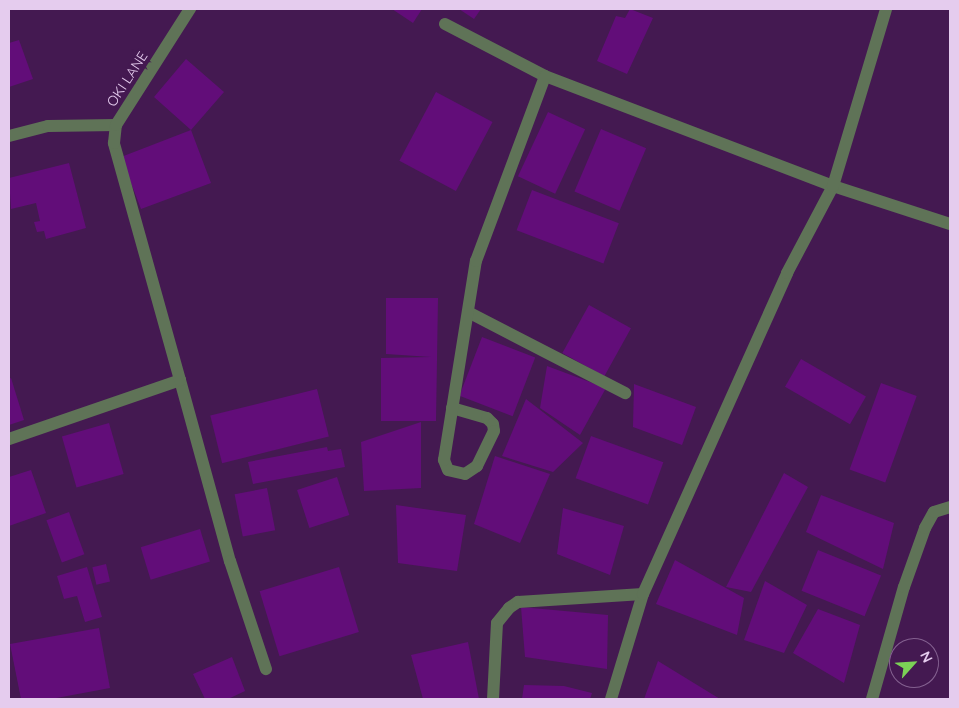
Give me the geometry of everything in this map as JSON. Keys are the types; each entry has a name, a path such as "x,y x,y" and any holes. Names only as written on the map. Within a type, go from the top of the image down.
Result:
{"street":[{"name":"OKI LANE","path":"9,136 48,126 116,124 190,9"},
{"path":"611,699 643,594 787,273 833,186 886,9"},
{"path":"445,24 544,76 833,186 950,224"},
{"path":"452,408 487,418 493,424 494,431 477,466 465,474 445,466 452,408 476,261 544,76"},
{"path":"116,124 114,143 230,561 266,669"},
{"path":"468,312 625,393"},
{"path":"9,439 180,380"},
{"path":"872,699 904,587 925,528 934,512 950,507"},
{"path":"492,699 497,623 518,602 643,594"}],"building":[{"path":"392,9 422,9 413,23"},
{"path":"459,9 481,9 474,19"},
{"path":"630,9 653,18 627,74 597,61 616,16 625,18"},
{"path":"19,40 33,79 9,87 9,43"},
{"path":"186,59 224,92 191,130 154,97"},
{"path":"436,92 493,122 456,191 399,161"},
{"path":"548,112 585,129 555,194 518,176"},
{"path":"601,129 646,148 620,211 574,192"},
{"path":"191,130 211,183 141,209 121,157"},
{"path":"69,163 86,228 46,239 44,231 37,232 34,222 40,221 36,203 11,209 9,178"},
{"path":"532,190 619,223 603,263 517,230"},
{"path":"386,298 438,298 436,421 381,421 381,358 431,357 386,354"},
{"path":"589,305 631,328 604,376 562,353"},
{"path":"482,337 535,357 513,416 459,396"},
{"path":"801,359 866,396 850,424 785,387"},
{"path":"547,366 606,388 580,435 540,408"},
{"path":"11,378 24,420 9,425 9,379"},
{"path":"881,383 917,396 885,482 850,469"},
{"path":"634,384 696,407 682,445 633,427"},
{"path":"317,389 329,437 222,463 210,416"},
{"path":"526,399 583,443 553,472 502,456"},
{"path":"421,422 421,488 364,491 361,442"},
{"path":"109,423 124,474 77,487 62,437"},
{"path":"591,436 663,462 648,505 576,478"},
{"path":"327,447 328,451 341,449 345,467 253,484 248,462"},
{"path":"495,456 550,474 520,543 474,524"},
{"path":"31,470 46,513 9,526 9,477"},
{"path":"784,473 808,487 751,592 726,587"},
{"path":"337,477 349,515 309,528 297,490"},
{"path":"267,488 275,530 243,537 235,494"},
{"path":"821,495 894,523 883,569 806,532"},
{"path":"396,505 466,515 457,571 398,563"},
{"path":"563,508 624,526 610,575 557,554"},
{"path":"69,512 84,554 62,562 46,520"},
{"path":"200,529 210,562 151,580 141,547"},
{"path":"818,550 881,575 865,616 802,591"},
{"path":"675,560 744,598 737,635 656,604"},
{"path":"106,564 110,582 96,585 92,567"},
{"path":"87,567 102,617 85,622 77,596 64,599 57,576"},
{"path":"339,567 359,632 280,656 260,591"},
{"path":"765,581 807,605 784,653 744,640"},
{"path":"521,607 608,615 607,669 525,657"},
{"path":"818,609 860,625 844,683 793,653"},
{"path":"99,628 110,688 51,699 21,699 10,644"},
{"path":"468,642 479,699 423,699 411,655"},
{"path":"232,657 245,691 228,699 205,699 193,674"},
{"path":"658,661 720,699 644,699"},
{"path":"524,685 564,686 592,693 590,699 522,699"}]}
